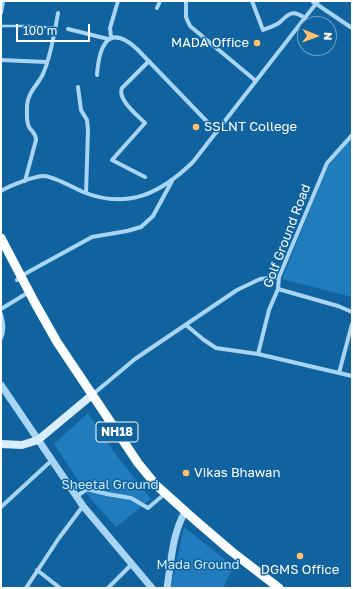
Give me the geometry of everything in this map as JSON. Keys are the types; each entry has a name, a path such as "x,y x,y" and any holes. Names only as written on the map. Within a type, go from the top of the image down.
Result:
{"highway":[{"name":"NH18","path":"1,238 19,278 24,295 57,353 143,469 184,514 269,588"},
{"name":"NH18","path":"1,250 130,461 161,497 280,588"}],"main road":[{"path":"1,444 22,445 38,440 90,396"}],"street":[{"path":"1,13 3,1"},
{"path":"97,75 101,50 109,38 111,24 118,1"},
{"path":"156,8 160,1"},
{"path":"186,1 186,17 190,26 256,81"},
{"path":"252,1 263,30 279,23 288,14 296,14 300,16"},
{"path":"305,16 315,2 352,28"},
{"path":"25,181 36,140 35,134 29,128 28,124 28,99 33,88 41,77 47,62 56,28 58,13"},
{"path":"1,191 14,184 44,176 86,193 109,199 130,199 153,192 163,187 193,162 297,27"},
{"path":"68,29 109,38 114,37 128,42 149,61 217,132"},
{"path":"1,60 47,62"},
{"path":"145,177 112,160 145,123 123,100 121,92 122,88 149,61"},
{"path":"78,87 81,110 87,120 88,130 86,193"},
{"name":"Golf Ground Road","path":"258,354 269,310 278,289 279,277 328,163 352,135"},
{"path":"19,278 92,237 141,227 153,216 173,179"},
{"path":"90,396 135,359 237,290 260,279 279,277"},
{"path":"278,289 338,306 352,312"},
{"path":"1,309 24,295"},
{"path":"1,314 4,327 1,338"},
{"path":"338,373 352,324"},
{"path":"186,325 216,348 258,354 352,376"},
{"path":"1,385 84,506 152,588"},
{"path":"1,507 52,461"},
{"path":"77,496 87,489 131,498 148,508 161,497"},
{"path":"26,588 59,538 84,506"},
{"path":"167,588 174,541 184,514"},
{"path":"108,588 132,565"},
{"path":"37,570 60,588"}],"lane":[{"path":"1,26 56,28"}],"green space":[{"path":"352,134 352,297 282,279 329,163"},
{"name":"Sheetal Ground","path":"88,413 117,456 151,499 116,527 87,494 54,444"},
{"name":"Mada Ground","path":"184,527 233,567 223,588 171,588"}],"place":[{"name":"MADA Office","path":"257,43"},
{"name":"SSLNT College","path":"196,127"},
{"name":"Vikas Bhawan","path":"186,473"},
{"name":"DGMS Office","path":"300,556"}]}
